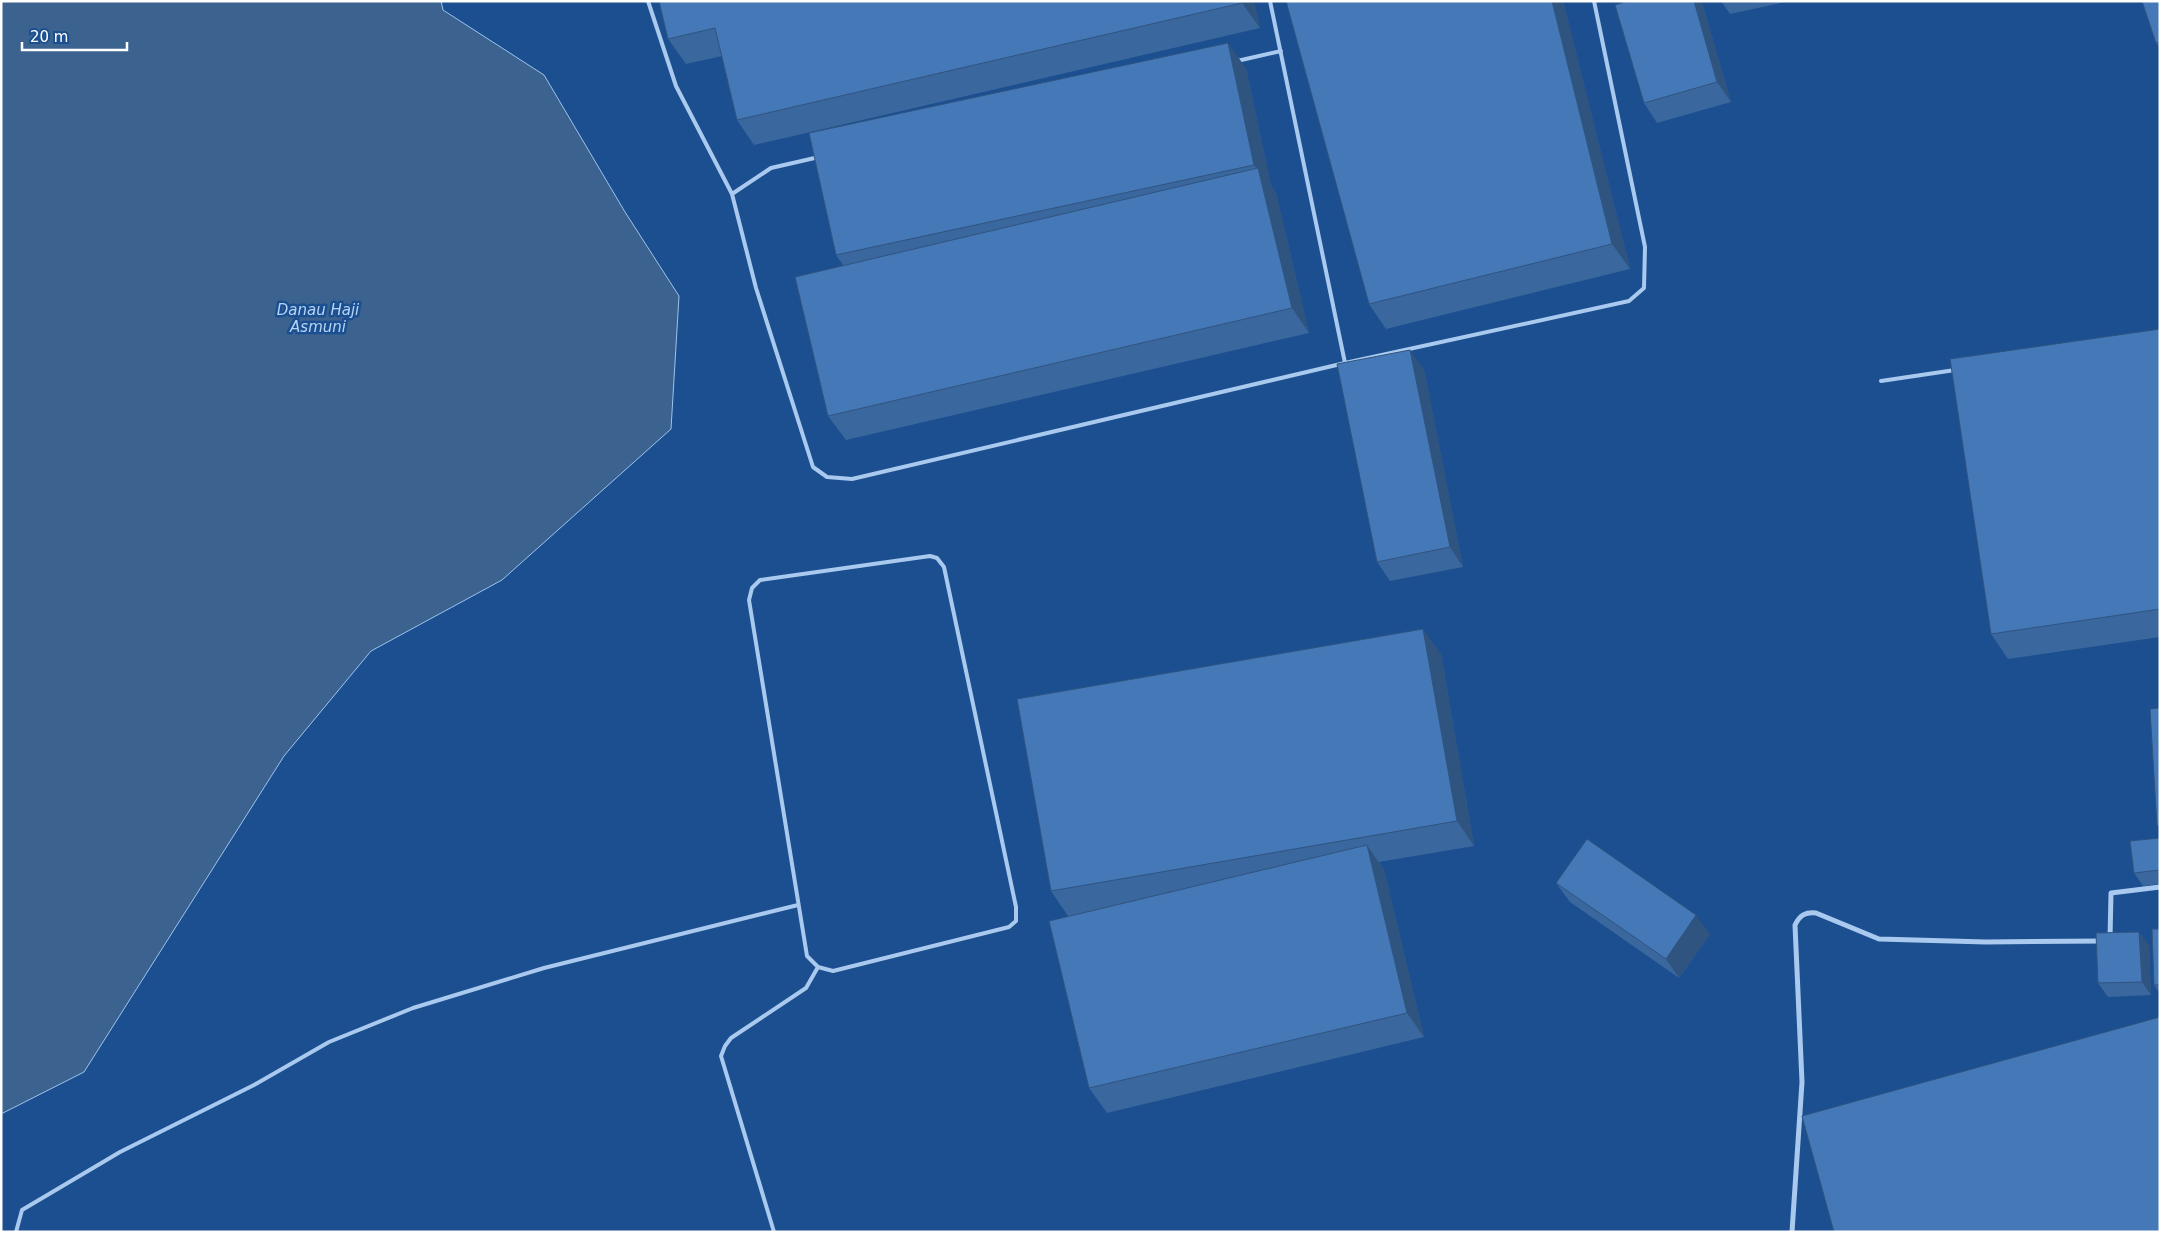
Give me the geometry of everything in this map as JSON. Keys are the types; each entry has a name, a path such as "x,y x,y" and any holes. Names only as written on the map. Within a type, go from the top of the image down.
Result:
{"street":[{"path":"1792,1232 1802,1082 1795,925 1798,918 1807,912 1816,913 1879,939 1986,942 2106,941 2112,935 2111,893 2160,887"}],"lane":[{"path":"648,1 676,86 732,194 756,288 813,467 827,477 852,479 1344,363 1629,301 1644,288 1645,248 1594,1"},
{"path":"1270,1 1344,363"},
{"path":"1233,62 1281,51"},
{"path":"732,194 771,168 829,155"},
{"path":"1880,381 1958,370"},
{"path":"930,556 937,558 944,566 1016,908 1016,921 1009,927 833,971 818,967 807,956 798,905 749,600 752,588 760,580 930,556"},
{"path":"16,1232 22,1210 120,1152 254,1085 329,1042 413,1008 544,968 798,905"},
{"path":"774,1232 721,1056 731,1038 806,988 818,967"}],"water":[{"name":"Danau Haji Asmuni","path":"1,1 441,1 443,10 544,75 625,212 679,296 671,429 502,580 371,651 284,756 84,1072 1,1114"}],"building":[{"path":"659,1 1242,1 1242,3 737,120 715,28 668,39"},
{"path":"1286,1 1552,1 1612,244 1369,304"},
{"path":"1628,1 1694,1 1717,82 1644,103 1615,5"},
{"path":"2142,1 2160,1 2160,42 2156,43"},
{"path":"1228,43 1254,165 836,255 809,133"},
{"path":"1258,168 1292,308 828,416 795,277"},
{"path":"2160,329 2160,609 1991,634 1950,359"},
{"path":"1410,350 1450,547 1377,562 1337,364"},
{"path":"1423,629 1457,821 1051,891 1017,699"},
{"path":"2160,708 2160,826 2157,826 2150,709"},
{"path":"2160,838 2160,870 2134,873 2130,841"},
{"path":"1587,839 1696,915 1666,959 1556,883"},
{"path":"1367,845 1407,1013 1089,1088 1049,921"},
{"path":"2152,929 2160,929 2160,985 2154,985"},
{"path":"2139,932 2142,982 2098,983 2096,933"},
{"path":"2160,1017 2160,1232 1834,1232 1802,1116"}]}
